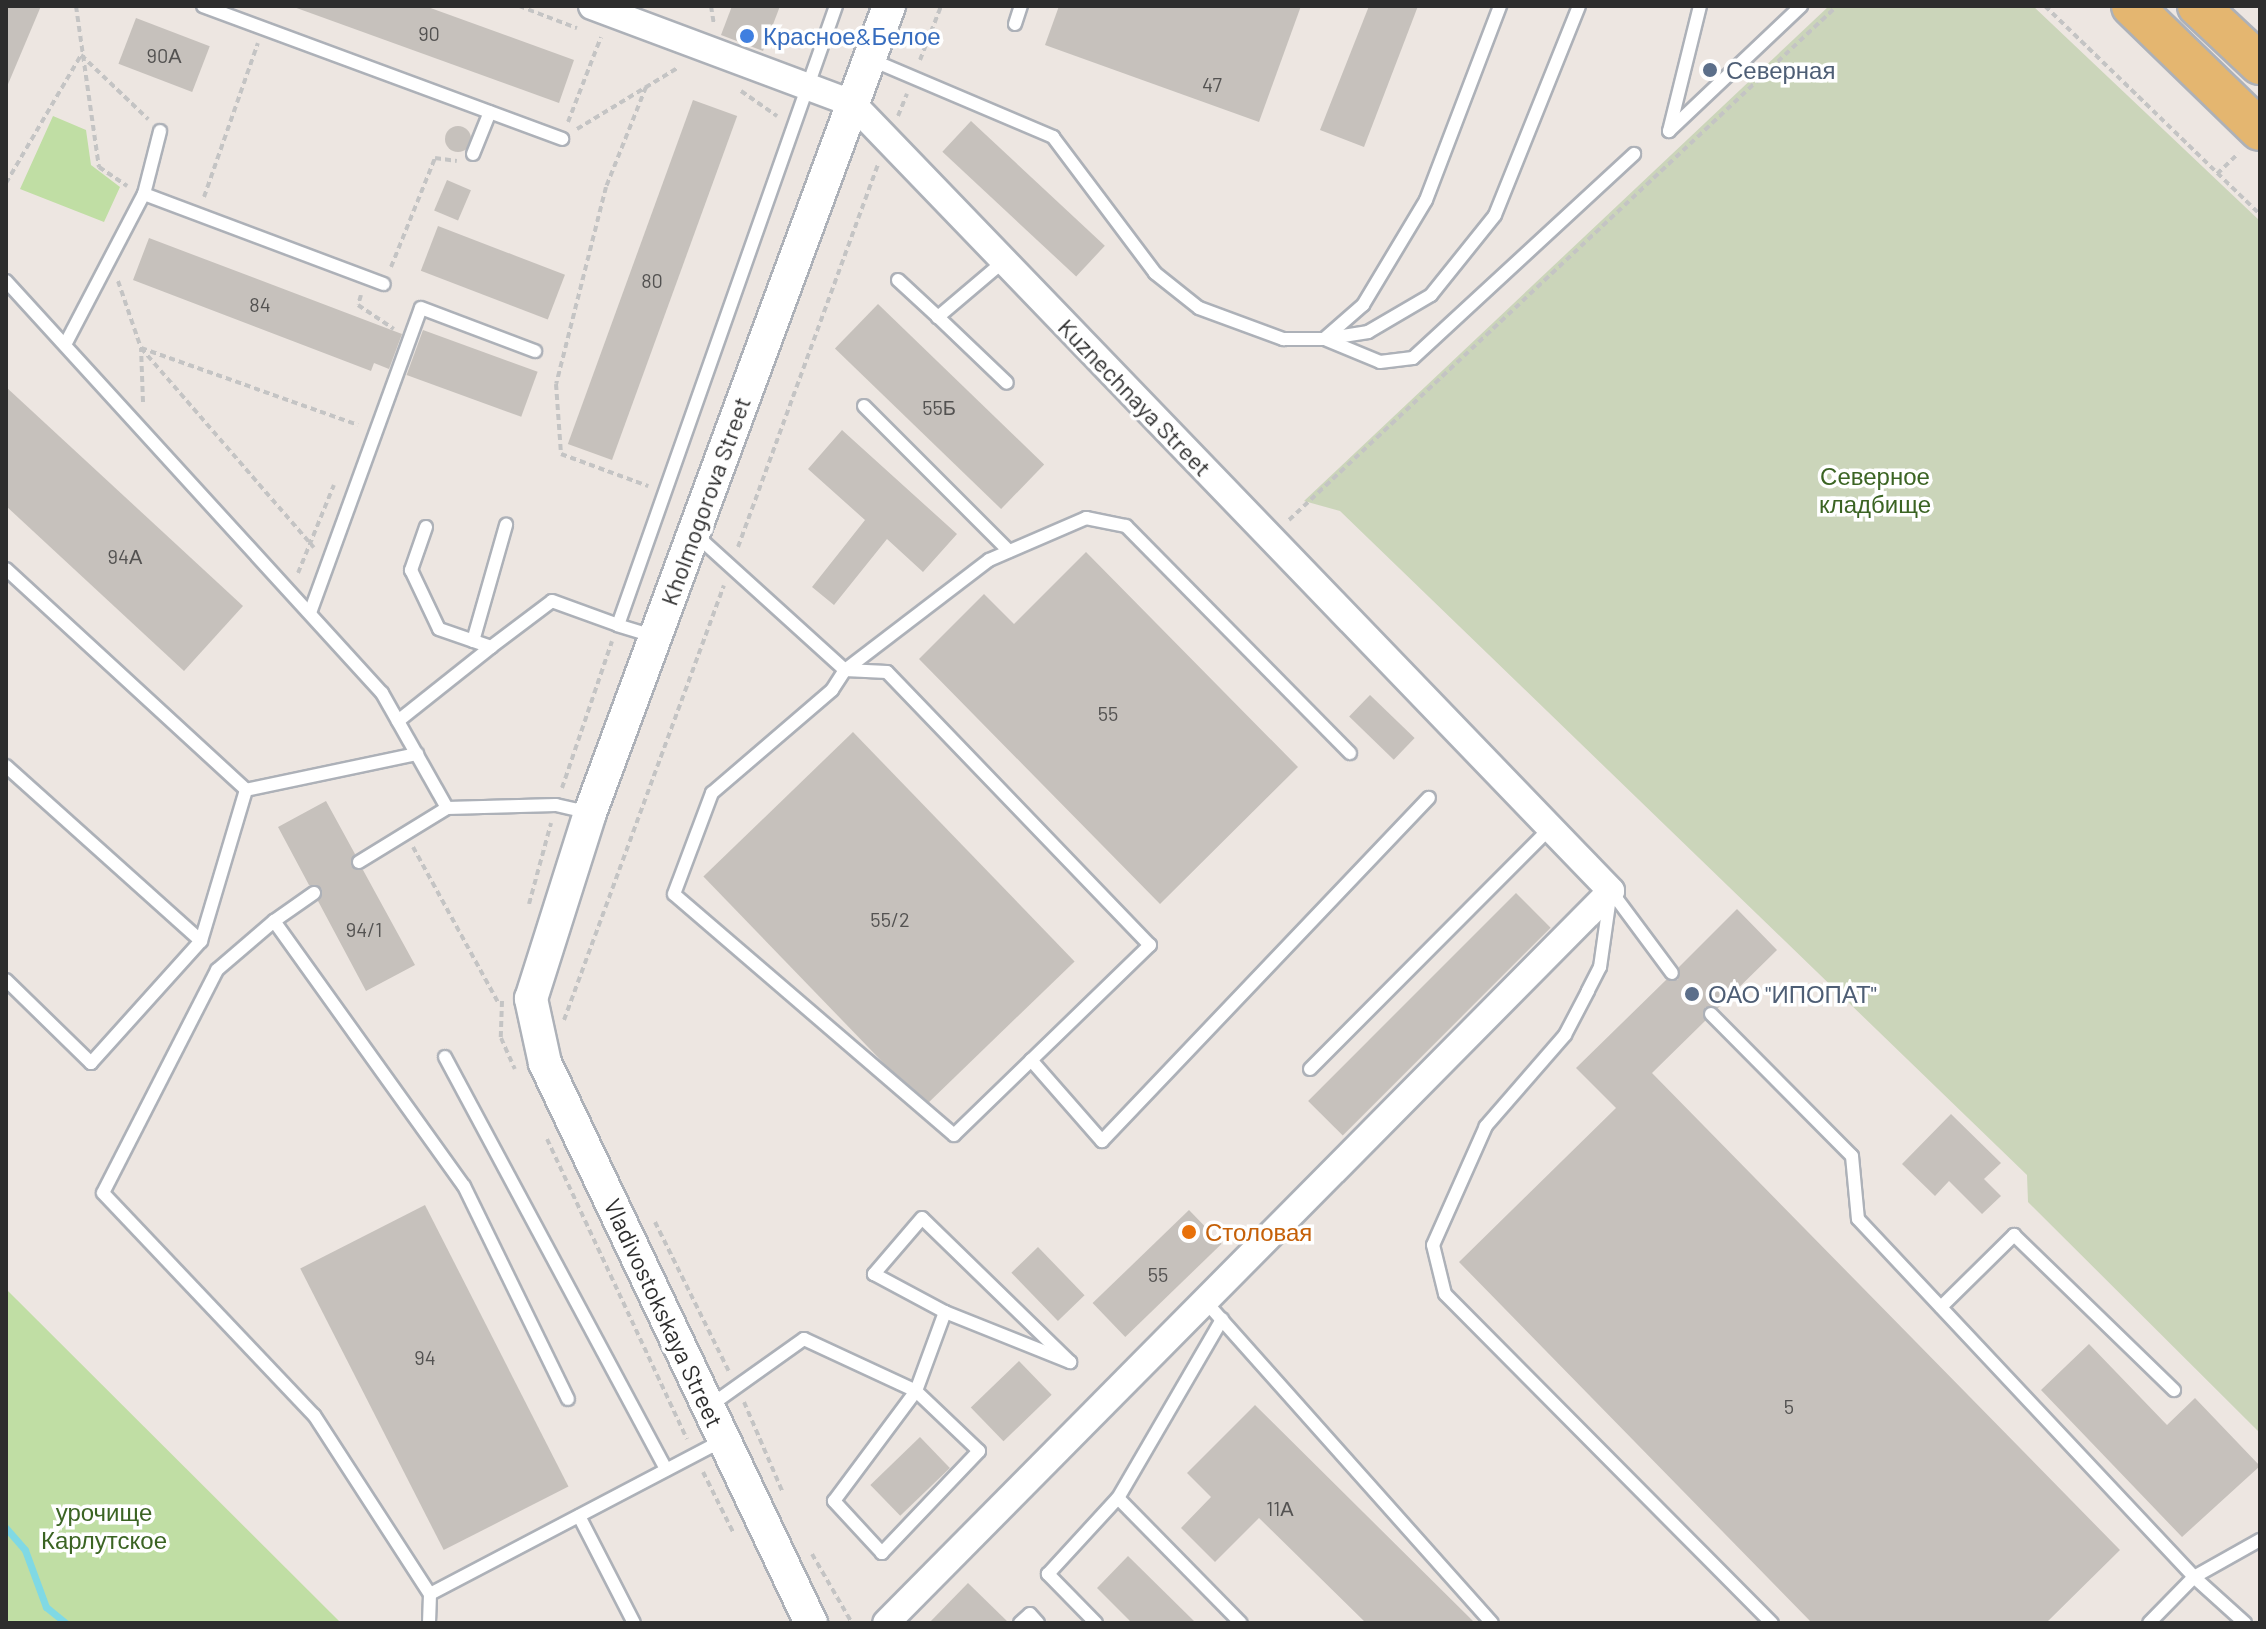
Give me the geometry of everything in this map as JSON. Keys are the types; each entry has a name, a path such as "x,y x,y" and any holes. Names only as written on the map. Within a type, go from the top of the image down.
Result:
{"main road":[{"path":"2132,6 2260,130"},
{"path":"2198,6 2260,64"}],"street":[{"name":"Kuznechnaya Street","path":"592,6 623,11 852,103 1611,891"},
{"name":"Kholmogorova Street","path":"516,1002 590,813 889,6"},
{"path":"886,1623 1203,1298 1611,891"},
{"name":"Vladivostokskaya Street","path":"516,1002 811,1623"}],"lane":[{"path":"203,6 562,139"},
{"path":"618,625 836,6"},
{"path":"1015,24 1021,6"},
{"path":"1324,339 1363,305 1426,200 1500,6"},
{"path":"869,58 913,81 1053,137 1155,273 1199,308 1283,339 1324,339 1368,332 1431,295 1495,215 1579,6"},
{"path":"1700,6 1669,131 1801,6"},
{"path":"473,154 490,112"},
{"path":"67,341 108,253 144,194 160,131"},
{"path":"1324,339 1380,362 1413,358 1634,154"},
{"path":"144,194 384,284"},
{"path":"938,317 1004,261"},
{"path":"898,280 1007,383"},
{"path":"6,281 67,341 311,610 398,721 447,808"},
{"path":"311,610 421,308 535,351"},
{"path":"864,406 1009,551"},
{"path":"693,532 845,670 887,672 1150,945 954,1135 674,894 712,793 832,690 845,670 1009,551 1086,518 1126,526 1350,753"},
{"path":"473,641 506,525"},
{"path":"426,527 411,570 439,629 491,647"},
{"path":"6,569 246,790"},
{"path":"398,721 552,601 655,637"},
{"path":"246,790 417,754"},
{"path":"6,766 201,941"},
{"path":"6,980 91,1063 201,941 246,790"},
{"path":"1031,1060 1102,1141 1429,798"},
{"path":"359,862 447,808 556,805 590,813"},
{"path":"1310,1069 1550,828"},
{"path":"1611,891 1672,973"},
{"path":"1611,891 1600,967 1565,1035 1486,1126 1433,1245 1445,1294 1772,1623"},
{"path":"314,893 274,921 217,970 103,1193 314,1415 430,1594 429,1623"},
{"path":"274,921 464,1186 568,1399"},
{"path":"1711,1014 1852,1156 1858,1219 2194,1577 2245,1623"},
{"path":"445,1057 666,1469"},
{"path":"922,1218 1070,1362 987,1328 945,1312 874,1274 922,1218"},
{"path":"1941,1307 2014,1235 2174,1390"},
{"path":"1203,1298 1492,1623"},
{"path":"708,1407 804,1339 916,1391 979,1451 882,1553 834,1501 916,1391 945,1312"},
{"path":"1096,1623 1048,1574 1118,1498 1222,1319"},
{"path":"430,1594 724,1440"},
{"path":"1118,1498 1241,1623"},
{"path":"579,1516 634,1623"},
{"path":"2149,1623 2194,1577 2259,1537"},
{"path":"1020,1623 1030,1614 1038,1623"}],"path":[{"path":"76,6 99,167 144,194"},
{"path":"561,1030 887,140 941,6"},
{"path":"1268,536 1339,480 1837,6"},
{"path":"2045,6 2260,214"},
{"path":"197,214 262,28"},
{"path":"562,139 601,37"},
{"path":"81,55 160,131"},
{"path":"6,183 81,55"},
{"path":"562,139 679,66"},
{"path":"646,87 606,187 556,384 561,454 665,493"},
{"path":"384,284 435,158 467,163 473,154"},
{"path":"108,253 141,348 144,425"},
{"path":"367,278 358,305 386,318 395,332 390,346"},
{"path":"141,348 358,425"},
{"path":"141,348 326,562"},
{"path":"353,438 363,412"},
{"path":"291,588 337,478"},
{"path":"406,833 516,1002"},
{"path":"649,1210 736,1385 784,1499"},
{"path":"804,1540 852,1623"}],"green space":[{"name":"Северное кладбище","path":"1829,6 2033,6 2260,221 2260,1433 2028,1202 2027,1175 1340,511 1304,501"},
{"path":"53,116 86,130 91,165 120,187 104,222 20,189"},
{"name":"урочище Карлутское","path":"6,1289 341,1623 6,1623"}],"building":[{"path":"6,6 41,6 6,89"},
{"path":"291,6 425,6 574,60 559,103"},
{"path":"732,6 780,6 763,51 721,35"},
{"path":"1059,6 1301,6 1259,122 1045,45"},
{"path":"1369,6 1418,6 1364,147 1320,130"},
{"path":"136,18 210,46 192,92 118,64"},
{"path":"693,100 737,116 612,460 568,444"},
{"path":"971,121 1105,246 1076,277 942,152"},
{"path":"458,126 467,130 471,139 467,148 458,152 449,148 445,139 449,130"},
{"path":"447,180 471,190 458,221 434,210"},
{"path":"438,226 565,275 548,320 421,271"},
{"path":"149,238 402,334 389,369 374,363 371,371 133,280"},
{"path":"878,304 1044,464 1001,509 835,349"},
{"path":"423,330 538,372 521,417 407,375"},
{"path":"6,387 243,606 184,671 6,506"},
{"path":"842,430 957,534 923,572 887,539 834,605 812,587 865,520 808,469"},
{"path":"1086,552 1298,767 1160,904 919,659 984,594 1014,624"},
{"path":"1370,695 1415,738 1394,760 1349,717"},
{"path":"853,732 1075,961 925,1106 703,876"},
{"path":"326,801 355,854 351,866 363,870 415,965 366,991 318,901 322,889 309,885 278,827"},
{"path":"1516,893 1551,928 1343,1136 1308,1101"},
{"path":"1737,909 1777,950 1718,1008 1705,1007 1705,1021 1652,1073 2120,1550 2046,1623 1812,1623 1459,1262 1616,1108 1576,1068 1666,980 1678,980 1679,967"},
{"path":"1951,1114 2001,1163 1984,1179 2001,1196 1982,1214 1949,1181 1935,1196 1902,1164"},
{"path":"425,1205 568,1487 444,1550 300,1269"},
{"path":"1189,1210 1222,1244 1125,1337 1093,1303"},
{"path":"1038,1247 1085,1295 1058,1321 1011,1273"},
{"path":"2089,1344 2167,1425 2195,1398 2260,1466 2182,1537 2041,1390"},
{"path":"1019,1361 1052,1395 1003,1441 971,1408"},
{"path":"1255,1405 1475,1623 1366,1623 1259,1518 1215,1562 1181,1528 1211,1497 1187,1473"},
{"path":"920,1437 950,1468 900,1516 870,1485"},
{"path":"1128,1556 1196,1623 1132,1623 1097,1588"},
{"path":"968,1583 1009,1623 929,1623"}],"waterway":[{"path":"6,1528 25,1550 46,1607 66,1623"}],"place":[{"name":"Красное&Белое","path":"747,36"},
{"name":"Северная","path":"1710,70"},
{"name":"ОАО \"ИПОПАТ\"","path":"1692,994"},
{"name":"Столовая","path":"1189,1232"}]}
